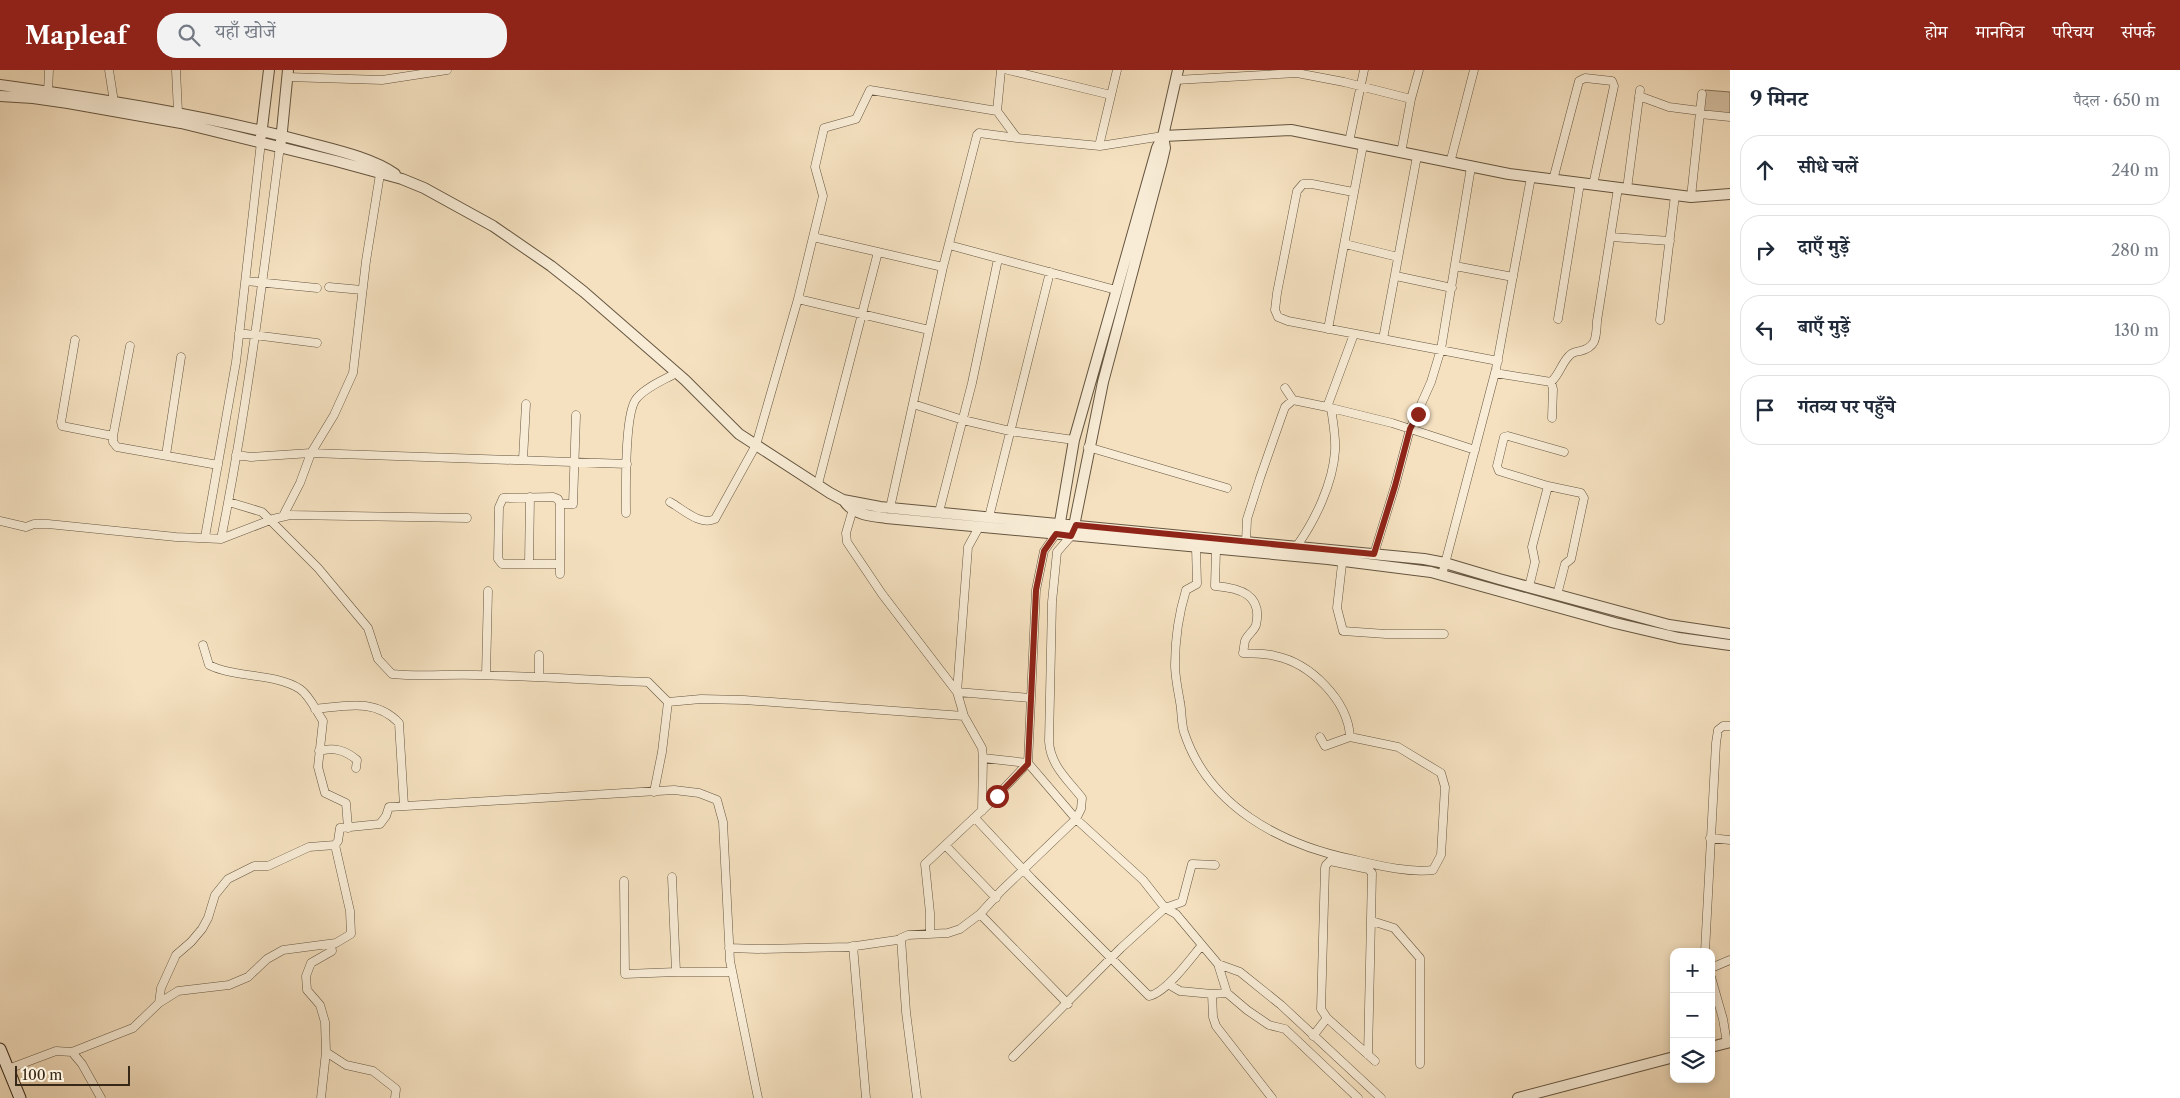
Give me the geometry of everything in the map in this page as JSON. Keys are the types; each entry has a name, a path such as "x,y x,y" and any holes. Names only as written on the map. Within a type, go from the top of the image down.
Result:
{"main road":[{"path":"0,1049 20,1098"}],"street":[{"path":"48,92 49,70"},
{"path":"109,70 114,102"},
{"path":"176,70 178,112"},
{"path":"205,537 239,333 269,70 382,80 402,73 447,70"},
{"path":"997,112 1001,70"},
{"path":"1008,70 1111,95"},
{"path":"1099,146 1117,70"},
{"path":"1349,142 1364,70"},
{"path":"1401,153 1411,99 1419,70"},
{"path":"1450,163 1474,70"},
{"path":"221,539 229,502 255,335 281,141 285,72"},
{"path":"930,934 925,864 946,846 1028,764 1036,590 1044,551 1056,534 1060,524 1074,440 1157,148 1163,136 1177,75 1311,72 1411,99"},
{"path":"1553,180 1579,81 1585,78 1612,82 1614,86 1593,185"},
{"path":"0,86 178,112 262,131 281,141"},
{"path":"670,502 708,523 716,519 756,445 798,298 823,196 815,168 824,128 856,119 870,90 997,112 1017,138"},
{"path":"1551,382 1559,375 1571,353 1589,349 1596,342 1597,321 1611,237 1640,93 1669,107 1730,117"},
{"path":"1691,197 1702,94"},
{"path":"0,96 78,104 181,123 261,142 281,141 338,151 424,188 493,226 522,246 584,292 676,372 739,434 864,514 886,518 1216,549 1342,556 1374,554 1445,563 1529,588 1669,625 1730,634"},
{"path":"890,508 943,268 979,133 1099,146 1163,136 1291,130 1450,163 1531,177 1691,197 1730,194"},
{"path":"730,948 758,949 870,945 908,935 948,933 960,929 980,914 1076,819 1082,798 1057,768 1049,750 1052,602 1057,552 1071,536 1076,525 1088,447 1126,292 1162,161 1163,136"},
{"path":"1328,329 1363,145"},
{"path":"1383,338 1417,156"},
{"path":"1374,554 1410,429 1431,382 1441,349 1472,167"},
{"path":"283,516 300,483 311,453 334,416 353,373 362,290 382,171"},
{"path":"1442,575 1498,361 1531,177"},
{"path":"1558,319 1580,183"},
{"path":"1353,192 1312,184 1303,184 1297,191 1277,293 1276,310 1278,317 1288,321 1498,361"},
{"path":"1660,320 1675,195"},
{"path":"813,237 943,268"},
{"path":"1611,237 1670,241"},
{"path":"1345,244 1398,257"},
{"path":"950,245 1126,292"},
{"path":"818,484 878,252"},
{"path":"939,512 962,420 998,259"},
{"path":"1455,266 1513,277"},
{"path":"989,517 1050,272"},
{"path":"1396,276 1452,288"},
{"path":"246,281 318,288"},
{"path":"329,287 362,290"},
{"path":"798,298 929,330"},
{"path":"239,333 317,343"},
{"path":"1296,547 1314,521 1333,464 1335,442 1329,408 1354,334"},
{"path":"75,340 61,422 62,426 113,436"},
{"path":"130,346 113,436 117,447 218,465"},
{"path":"166,455 182,357"},
{"path":"626,513 626,464 631,408 636,398 676,372"},
{"path":"1495,373 1551,382"},
{"path":"1551,382 1553,390 1552,418"},
{"path":"1285,388 1293,400 1410,429 1475,450"},
{"path":"1246,542 1247,519 1260,478 1285,407 1293,400"},
{"path":"523,459 526,404"},
{"path":"912,404 962,420 1010,431 1074,440"},
{"path":"560,504 573,504 576,415"},
{"path":"1557,595 1565,564 1571,560 1584,498 1582,493 1548,486 1499,471 1497,466 1504,437 1508,436 1564,452"},
{"path":"1088,447 1227,488"},
{"path":"236,455 251,457 311,453 626,464"},
{"path":"1529,588 1534,562 1532,548 1548,486"},
{"path":"529,564 530,497"},
{"path":"560,564 502,564 498,559 499,504 503,498 556,497 560,504 560,564 560,574"},
{"path":"229,502 262,512 318,568 368,628 378,659 392,674 422,677 435,674 486,675 648,682 668,702"},
{"path":"854,506 939,512 1296,547 1442,575 1615,623 1679,638 1730,645"},
{"path":"854,506 846,533 847,542 851,550 957,692 964,716 982,748 982,811"},
{"path":"0,521 26,526 48,524 176,537 221,539 270,520 290,515 357,518 467,518"},
{"path":"957,692 968,547 979,527"},
{"path":"1196,547 1197,584 1186,590 1181,607 1175,665 1184,732 1202,770 1222,796 1240,811 1267,830 1293,842 1325,854 1420,872 1433,870 1440,855 1445,787 1441,773 1398,747 1350,737 1325,746 1320,737"},
{"path":"1216,549 1215,586 1235,588 1248,595 1257,610 1256,626 1245,641 1243,653 1275,656 1297,664 1322,683 1338,699 1349,726 1350,737"},
{"path":"1342,556 1338,608 1343,631 1386,634 1444,634"},
{"path":"486,675 488,592"},
{"path":"203,645 209,665 300,689 323,721 318,767 325,793 346,803 348,828"},
{"path":"538,655 539,678"},
{"path":"957,692 1030,698"},
{"path":"668,702 701,699 744,700 964,716"},
{"path":"654,792 662,752 668,702"},
{"path":"315,709 369,705 392,716 399,723 404,806"},
{"path":"1705,948 1710,838 1718,730 1723,726 1730,726"},
{"path":"319,751 338,749 350,754 357,760 356,768"},
{"path":"983,758 1028,764 1076,819 1143,880 1166,908 1176,914 1218,964 1227,993 1268,1025 1285,1030 1358,1098"},
{"path":"8,1069 56,1051 72,1052 133,1028 159,1003 178,991 198,990 236,982 248,977 267,959 283,950 332,944 351,934 350,911 335,845 340,828 380,824 388,814 388,807 682,791 699,793 717,800 723,822 732,972 758,1098"},
{"path":"974,818 1023,870 1149,996 1154,995 1168,984 1202,945"},
{"path":"1710,838 1730,840"},
{"path":"159,1003 161,988 176,955 202,929 208,918 215,895 228,879 254,866 268,866 309,847 335,845"},
{"path":"946,846 996,898"},
{"path":"1368,1055 1373,877 1371,870 1327,862 1325,868 1321,1010 1327,1018 1368,1055 1375,1061"},
{"path":"1013,1057 1166,908 1183,900 1192,864 1215,865"},
{"path":"672,877 676,972"},
{"path":"624,881 626,974 732,972"},
{"path":"980,914 1068,1004"},
{"path":"1372,921 1394,928 1420,958 1420,1064"},
{"path":"902,938 906,1004 916,1098"},
{"path":"321,1098 326,1052 325,1022 320,1005 308,990 306,976 311,963 332,952 332,944"},
{"path":"853,946 866,1098"},
{"path":"1715,966 1730,960"},
{"path":"1218,964 1240,972 1281,1005 1382,1098"},
{"path":"1168,984 1180,991 1212,994 1227,993"},
{"path":"1715,991 1728,1042 1715,1046"},
{"path":"1212,994 1213,1018 1219,1031 1272,1098"},
{"path":"1285,1030 1294,1018"},
{"path":"1313,1036 1327,1018"},
{"path":"72,1052 82,1064 101,1098"},
{"path":"326,1052 346,1065 373,1071 396,1089 395,1098"},
{"path":"1523,1097 1670,1058"}],"shaded area":[{"path":"1705,90 1730,92 1730,114 1703,112"}],"route":[{"path":"997,796 1028,764 1036,590 1044,551 1056,534 1071,536 1076,525 1374,554 1410,429 1418,414"}]}
